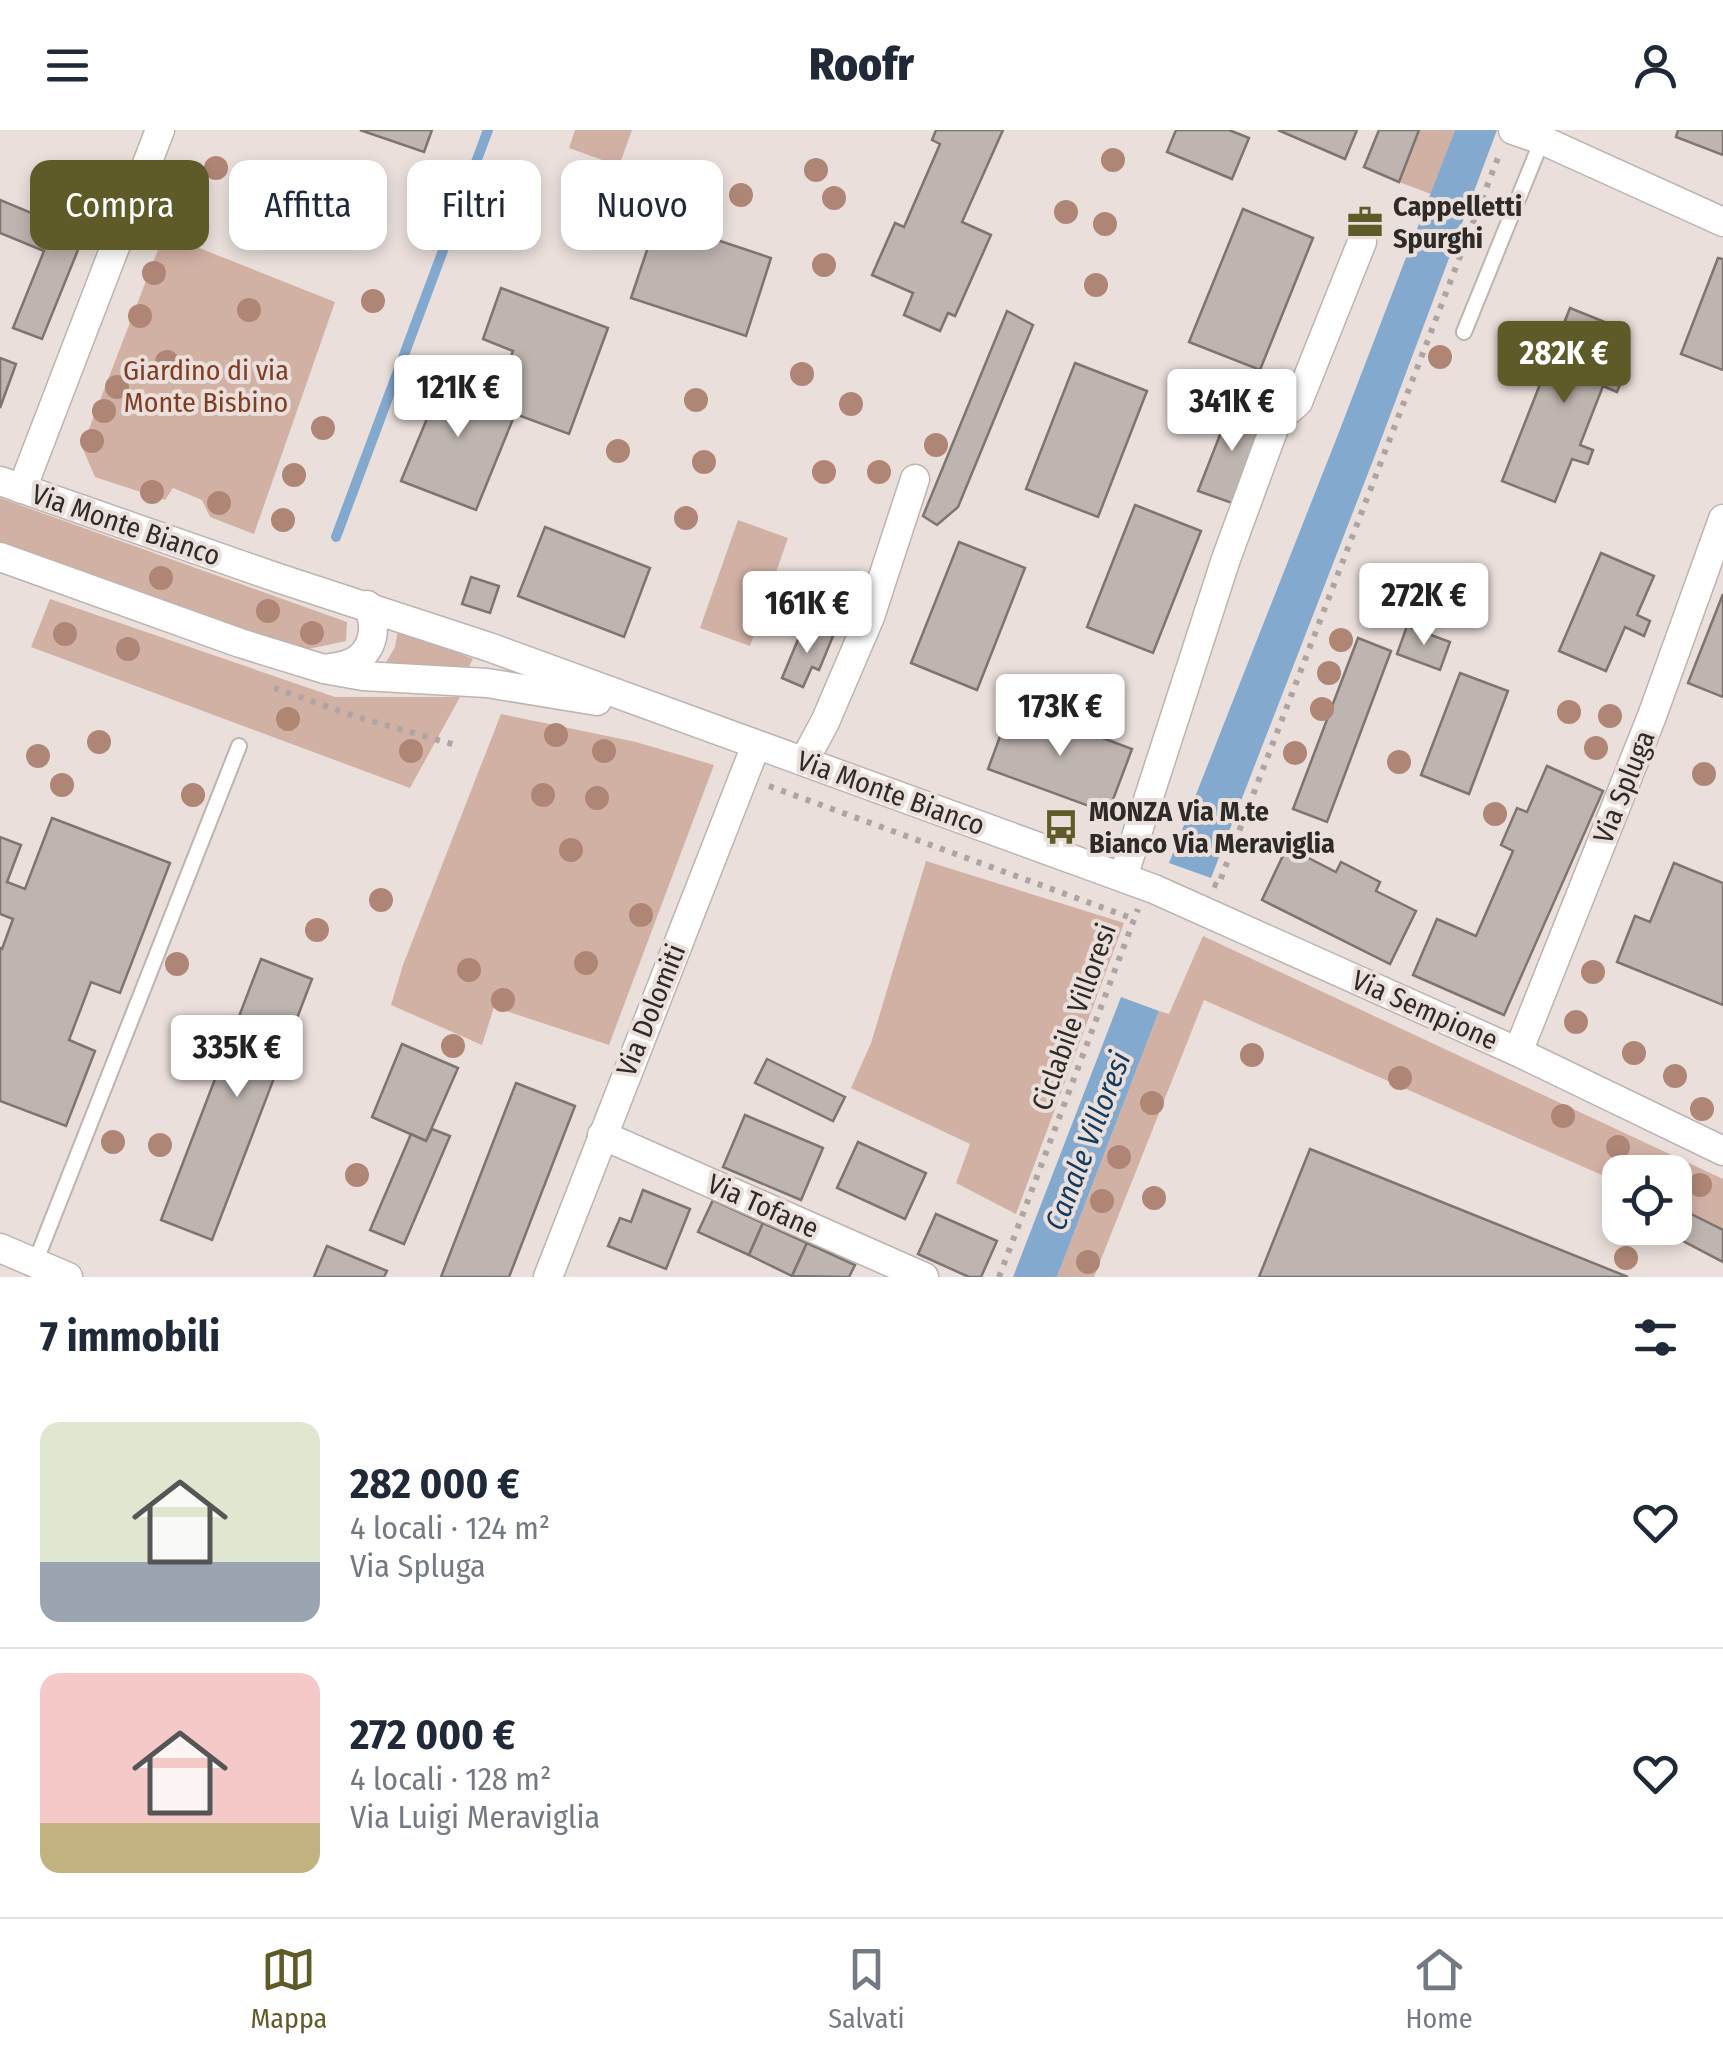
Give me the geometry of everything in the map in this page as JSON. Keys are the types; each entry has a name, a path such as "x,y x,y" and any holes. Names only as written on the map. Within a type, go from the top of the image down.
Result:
{"street":[{"path":"11,485 160,130"},
{"path":"1508,139 1542,140 1723,222"},
{"path":"1124,878 1226,559 1278,420 1298,402 1362,242"},
{"path":"804,762 870,617 915,480"},
{"name":"Via Monte Bianco","path":"11,485 489,647 1124,878"},
{"name":"Via Spluga","path":"1518,1052 1652,716 1723,519"},
{"name":"Via Monte Bianco","path":"0,557 324,669 363,676 487,683 658,710"},
{"path":"324,669 348,664 366,650 374,623 366,606"},
{"name":"Via Dolomiti","path":"548,1277 756,745"},
{"name":"Via Sempione","path":"1124,878 1184,901 1518,1052 1723,1152"},
{"name":"Via Tofane","path":"602,1134 924,1277"},
{"path":"0,1248 68,1277"}],"lane":[{"path":"1464,332 1542,140"},
{"path":"35,1263 239,746"}],"path":[{"path":"1184,901 1192,877 1218,886 1508,139"},
{"path":"758,792 762,783 1134,919"},
{"name":"Ciclabile Villoresi","path":"998,1277 1138,907 1151,912"}],"green space":[{"path":"575,130 632,130 621,160 602,160 569,148"},
{"path":"1419,130 1455,130 1431,194 1399,182"},
{"name":"Giardino di via Monte Bisbino","path":"158,250 204,250 335,302 254,534 210,517 202,500 173,488 165,500 95,477 82,447"},
{"path":"0,498 347,622 346,641 299,651 0,543"},
{"path":"738,520 788,538 750,646 700,628"},
{"path":"50,599 335,697 460,697 410,788 31,647"},
{"path":"398,630 473,659 466,672 385,664 395,647"},
{"path":"501,714 636,742 714,765 609,1045 494,1007 482,1045 391,1005"},
{"path":"926,861 1124,923 1016,1214 956,1183 970,1144 851,1088 871,1043"},
{"path":"1203,936 1672,1155 1602,1155 1602,1175 1204,1000 1094,1277 1057,1277 1159,1011 1169,1014"},
{"path":"1692,1165 1723,1179 1723,1229 1692,1215"}],"water":[{"path":"1455,130 1497,130 1211,878 1169,863 1339,432"},
{"name":"Canale Villoresi","path":"1121,997 1159,1011 1057,1277 1013,1277"}],"building":[{"path":"360,130 432,130 424,152"},
{"path":"936,130 1003,130 962,222 991,235 955,316 948,313 940,331 904,315 913,293 872,275 895,223 904,227 940,144 932,140"},
{"path":"1176,130 1229,130 1249,138 1232,179 1167,152"},
{"path":"1278,130 1357,130 1345,159"},
{"path":"1379,130 1419,130 1399,182 1364,167"},
{"path":"1678,130 1723,130 1723,155 1676,137"},
{"path":"0,200 30,212 30,245 0,233"},
{"path":"1243,209 1313,238 1260,370 1189,342"},
{"path":"723,242 771,258 746,336 631,298 647,250 723,250"},
{"path":"78,250 42,339 13,328 44,251"},
{"path":"1718,258 1723,259 1723,370 1681,354"},
{"path":"501,288 608,328 569,434 515,414 496,396 513,351 483,339"},
{"path":"1570,308 1622,329 1606,370 1623,377 1617,392 1603,386 1580,445 1593,450 1588,464 1572,459 1555,502 1502,481"},
{"path":"1007,311 1033,325 958,507 937,525 923,516"},
{"path":"0,358 16,364 0,408"},
{"path":"1075,363 1147,391 1098,517 1026,489"},
{"path":"433,368 496,396 515,414 476,510 401,481 431,409 416,405"},
{"path":"1232,404 1265,417 1232,503 1198,491"},
{"path":"1135,505 1201,531 1153,653 1087,627"},
{"path":"545,527 650,568 624,637 518,596"},
{"path":"959,542 1025,568 977,690 911,663"},
{"path":"1601,553 1654,576 1637,615 1650,621 1644,636 1625,627 1606,671 1559,651"},
{"path":"471,577 499,586 490,613 462,604"},
{"path":"1723,594 1723,697 1688,683"},
{"path":"1407,626 1450,642 1440,670 1397,654"},
{"path":"816,629 833,636 819,670 812,667 803,687 782,678 802,630 814,635"},
{"path":"1358,638 1391,651 1327,822 1293,809"},
{"path":"1460,673 1508,691 1469,794 1421,775"},
{"path":"1012,704 1132,749 1108,813 988,769"},
{"path":"1547,766 1603,791 1504,1015 1413,975 1437,919 1476,936 1513,851 1501,845 1517,808 1527,812"},
{"path":"52,818 170,863 120,993 91,982 69,1040 95,1051 66,1126 0,1101 0,948 13,919 0,914 0,837 21,845 7,882 25,889"},
{"path":"1287,847 1336,872 1341,862 1380,882 1376,891 1416,911 1390,964 1262,900"},
{"path":"1674,863 1723,883 1723,1005 1617,962 1635,916 1650,922"},
{"path":"261,959 312,979 212,1240 161,1220"},
{"path":"402,1044 458,1068 426,1141 372,1117"},
{"path":"767,1059 845,1097 833,1121 755,1083"},
{"path":"516,1083 575,1106 509,1277 441,1277"},
{"path":"745,1115 823,1148 801,1200 723,1167"},
{"path":"432,1129 450,1136 404,1244 370,1230 411,1134 426,1141"},
{"path":"858,1142 926,1173 905,1219 837,1188"},
{"path":"1310,1149 1628,1277 1259,1277"},
{"path":"643,1190 690,1209 666,1269 608,1246 620,1218 631,1222"},
{"path":"713,1200 763,1223 749,1255 698,1232"},
{"path":"936,1214 997,1241 981,1277 969,1277 918,1254"},
{"path":"1692,1214 1723,1230 1723,1262 1690,1245"},
{"path":"763,1223 807,1243 792,1276 749,1255"},
{"path":"807,1243 855,1265 849,1277 792,1276"},
{"path":"327,1246 387,1271 384,1277 314,1277"}],"waterway":[{"path":"336,537 488,130"}],"place":[{"name":"Cappelletti Spurghi","path":"1365,222"},
{"name":"MONZA Via M.te Bianco Via Meraviglia","path":"1061,827"}]}
